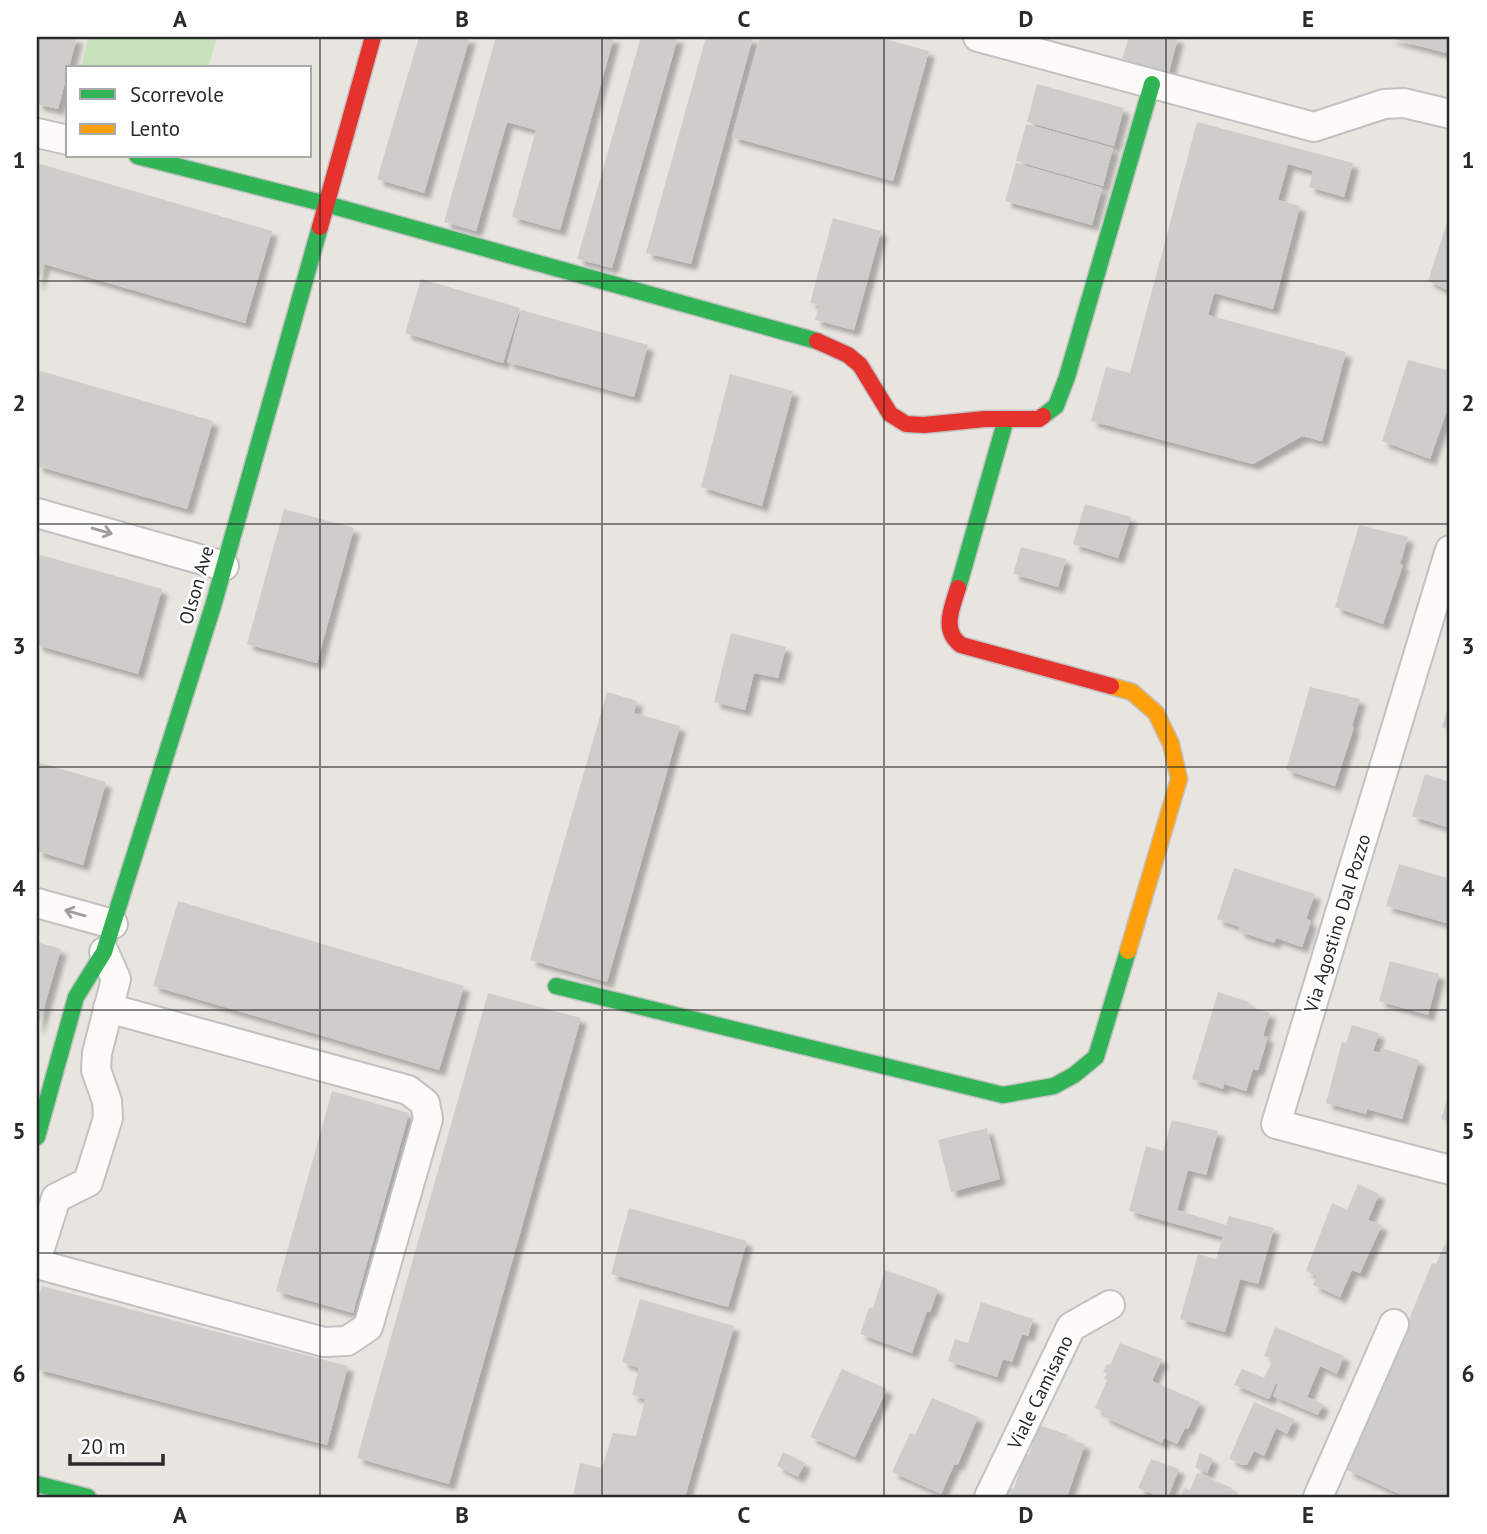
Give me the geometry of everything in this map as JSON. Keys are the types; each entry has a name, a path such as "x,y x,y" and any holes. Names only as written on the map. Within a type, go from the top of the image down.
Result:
{"street":[{"name":"Olson Ave","path":"37,1137 76,997 104,952 224,566 373,37"},
{"path":"978,37 1314,127 1384,104 1404,103 1450,114"},
{"path":"145,158 326,204 827,344 860,365 890,414 906,424 1039,419 1056,406 1067,377 1152,84"},
{"path":"37,133 66,140"},
{"path":"556,986 1003,1096 1055,1087 1079,1073 1096,1057 1179,779 1171,744 1156,713 1132,692 961,645 953,639 948,628 950,617 1006,419"},
{"path":"37,513 224,566"},
{"name":"Via Agostino Dal Pozzo","path":"1450,550 1276,1124 1450,1170"},
{"path":"37,903 113,924"},
{"path":"37,1258 57,1198 88,1182 108,1118 107,1101 96,1070 97,1053 116,979 104,952"},
{"path":"37,1264 324,1342 347,1341 368,1327 428,1119 425,1103 408,1090 108,1008"},
{"name":"Viale Camisano","path":"989,1497 1071,1327 1110,1305"},
{"path":"1318,1497 1394,1324"},
{"path":"37,1484 88,1497"}],"green space":[{"path":"88,37 217,37 209,66 81,66"}],"building":[{"path":"37,37 77,37 69,66 66,66 66,79 58,109 37,104"},
{"path":"419,37 470,37 424,193 377,179"},
{"path":"496,37 614,37 560,230 512,217 536,130 507,122 476,231 444,222"},
{"path":"641,37 678,37 612,268 577,259"},
{"path":"706,37 753,37 691,264 646,253"},
{"path":"760,37 877,37 929,51 893,181 732,137"},
{"path":"1129,37 1178,37 1169,72 1122,59"},
{"path":"1450,37 1450,54 1389,38"},
{"path":"1037,84 1124,108 1114,146 1027,122"},
{"path":"1197,122 1353,163 1344,197 1309,187 1313,171 1288,164 1278,200 1300,206 1273,309 1214,293 1208,315 1346,352 1322,441 1302,436 1253,464 1091,421 1106,367 1130,373"},
{"path":"1026,124 1113,148 1103,186 1016,161"},
{"path":"37,163 272,231 245,323 44,264 37,286"},
{"path":"1016,163 1102,188 1092,225 1005,201"},
{"path":"1450,214 1450,291 1428,281"},
{"path":"833,218 881,231 854,330 815,320 819,305 810,303"},
{"path":"421,279 520,308 503,363 405,333"},
{"path":"521,310 648,345 634,397 507,362"},
{"path":"1408,360 1450,371 1450,402 1430,459 1382,441"},
{"path":"37,370 213,421 187,509 37,466"},
{"path":"730,374 793,391 762,506 701,487"},
{"path":"1085,504 1131,517 1118,558 1073,544"},
{"path":"284,509 354,528 317,663 247,644"},
{"path":"1359,525 1408,537 1400,564 1403,565 1383,624 1335,607"},
{"path":"1021,547 1066,559 1058,587 1013,574"},
{"path":"37,554 162,589 138,674 37,645"},
{"path":"731,633 786,647 778,678 754,673 745,710 714,702"},
{"path":"1310,687 1360,699 1335,786 1286,770"},
{"path":"607,692 637,701 634,713 680,726 607,982 530,960"},
{"path":"1450,701 1450,730 1442,727"},
{"path":"37,762 106,782 83,865 37,851"},
{"path":"1425,774 1450,782 1450,828 1412,816"},
{"path":"1399,864 1450,879 1450,924 1386,906"},
{"path":"1234,868 1315,894 1306,919 1311,921 1302,947 1276,938 1274,943 1238,931 1240,927 1217,919"},
{"path":"178,901 464,986 439,1070 153,986"},
{"path":"37,942 61,949 37,1031"},
{"path":"1390,961 1439,974 1428,1015 1379,1001"},
{"path":"1218,992 1249,1002 1247,1006 1270,1013 1263,1036 1268,1037 1258,1070 1253,1069 1246,1091 1224,1084 1223,1089 1192,1079"},
{"path":"488,993 581,1018 449,1484 357,1458"},
{"path":"1352,1025 1379,1033 1373,1051 1381,1053 1382,1048 1419,1060 1402,1119 1367,1109 1366,1114 1326,1103 1342,1042 1346,1043"},
{"path":"1450,1090 1450,1122 1441,1119"},
{"path":"332,1091 409,1113 353,1313 276,1291"},
{"path":"1172,1120 1218,1131 1206,1175 1188,1170 1177,1210 1226,1225 1229,1216 1274,1228 1258,1284 1240,1279 1225,1332 1180,1319 1198,1254 1216,1259 1223,1237 1129,1211 1146,1146 1163,1151"},
{"path":"987,1128 1000,1179 951,1192 938,1140"},
{"path":"1358,1184 1379,1194 1368,1220 1382,1225 1360,1273 1352,1270 1340,1297 1313,1285 1317,1276 1306,1271 1332,1203 1347,1210"},
{"path":"629,1208 747,1241 728,1307 611,1274"},
{"path":"1445,1244 1450,1246 1450,1497 1406,1497 1347,1470 1432,1263 1436,1264"},
{"path":"885,1270 938,1289 912,1353 860,1334 869,1308 873,1308"},
{"path":"42,1286 348,1366 327,1445 37,1369 37,1301"},
{"path":"640,1299 734,1326 685,1497 573,1497 580,1463 602,1468 613,1433 636,1436 645,1399 632,1395 639,1368 622,1362"},
{"path":"981,1302 1033,1319 1028,1336 1022,1334 1012,1362 1003,1359 997,1377 948,1361 955,1339 968,1343"},
{"path":"1275,1327 1344,1356 1337,1374 1320,1366 1307,1397 1323,1404 1318,1415 1273,1396 1278,1385 1276,1383 1269,1399 1234,1385 1242,1369 1264,1378 1273,1359 1264,1356"},
{"path":"1120,1343 1162,1359 1152,1381 1200,1402 1188,1429 1185,1428 1177,1444 1164,1438 1162,1443 1104,1417 1105,1413 1095,1408 1107,1380 1104,1379 1107,1373 1103,1372 1107,1364 1110,1365"},
{"path":"842,1369 887,1389 855,1457 810,1437"},
{"path":"932,1398 978,1417 958,1464 954,1465 941,1494 892,1472 910,1433 915,1435"},
{"path":"1254,1402 1294,1419 1287,1434 1276,1428 1264,1456 1254,1451 1247,1465 1242,1465 1230,1459 1230,1456"},
{"path":"1039,1425 1068,1435 1067,1439 1085,1444 1067,1497 1004,1497 1007,1489 1014,1488 1025,1454 1029,1455"},
{"path":"783,1452 805,1463 798,1477 777,1466"},
{"path":"1200,1453 1213,1459 1207,1473 1195,1467"},
{"path":"1151,1459 1179,1469 1168,1497 1160,1497 1138,1488"},
{"path":"1197,1473 1232,1488 1230,1492 1244,1497 1180,1497 1184,1488 1190,1490"}],"traffic: fast":[{"path":"1043,416 1056,406 1067,377 1152,84"},
{"path":"145,158 326,204 817,341"},
{"path":"37,1137 76,997 104,952 213,606 320,227"},
{"path":"958,588 1006,419"},
{"path":"556,986 1003,1095 1054,1086 1074,1075 1096,1057 1128,951"},
{"path":"37,1484 88,1497"}],"traffic: slow":[{"path":"1111,686 1132,692 1156,713 1171,744 1179,779 1128,951"}],"traffic: jam":[{"path":"320,227 373,37"},
{"path":"817,341 848,355 860,365 890,414 906,424 1039,419 1043,416"},
{"path":"958,588 951,611 950,626 951,633 961,645 1111,686"}]}
